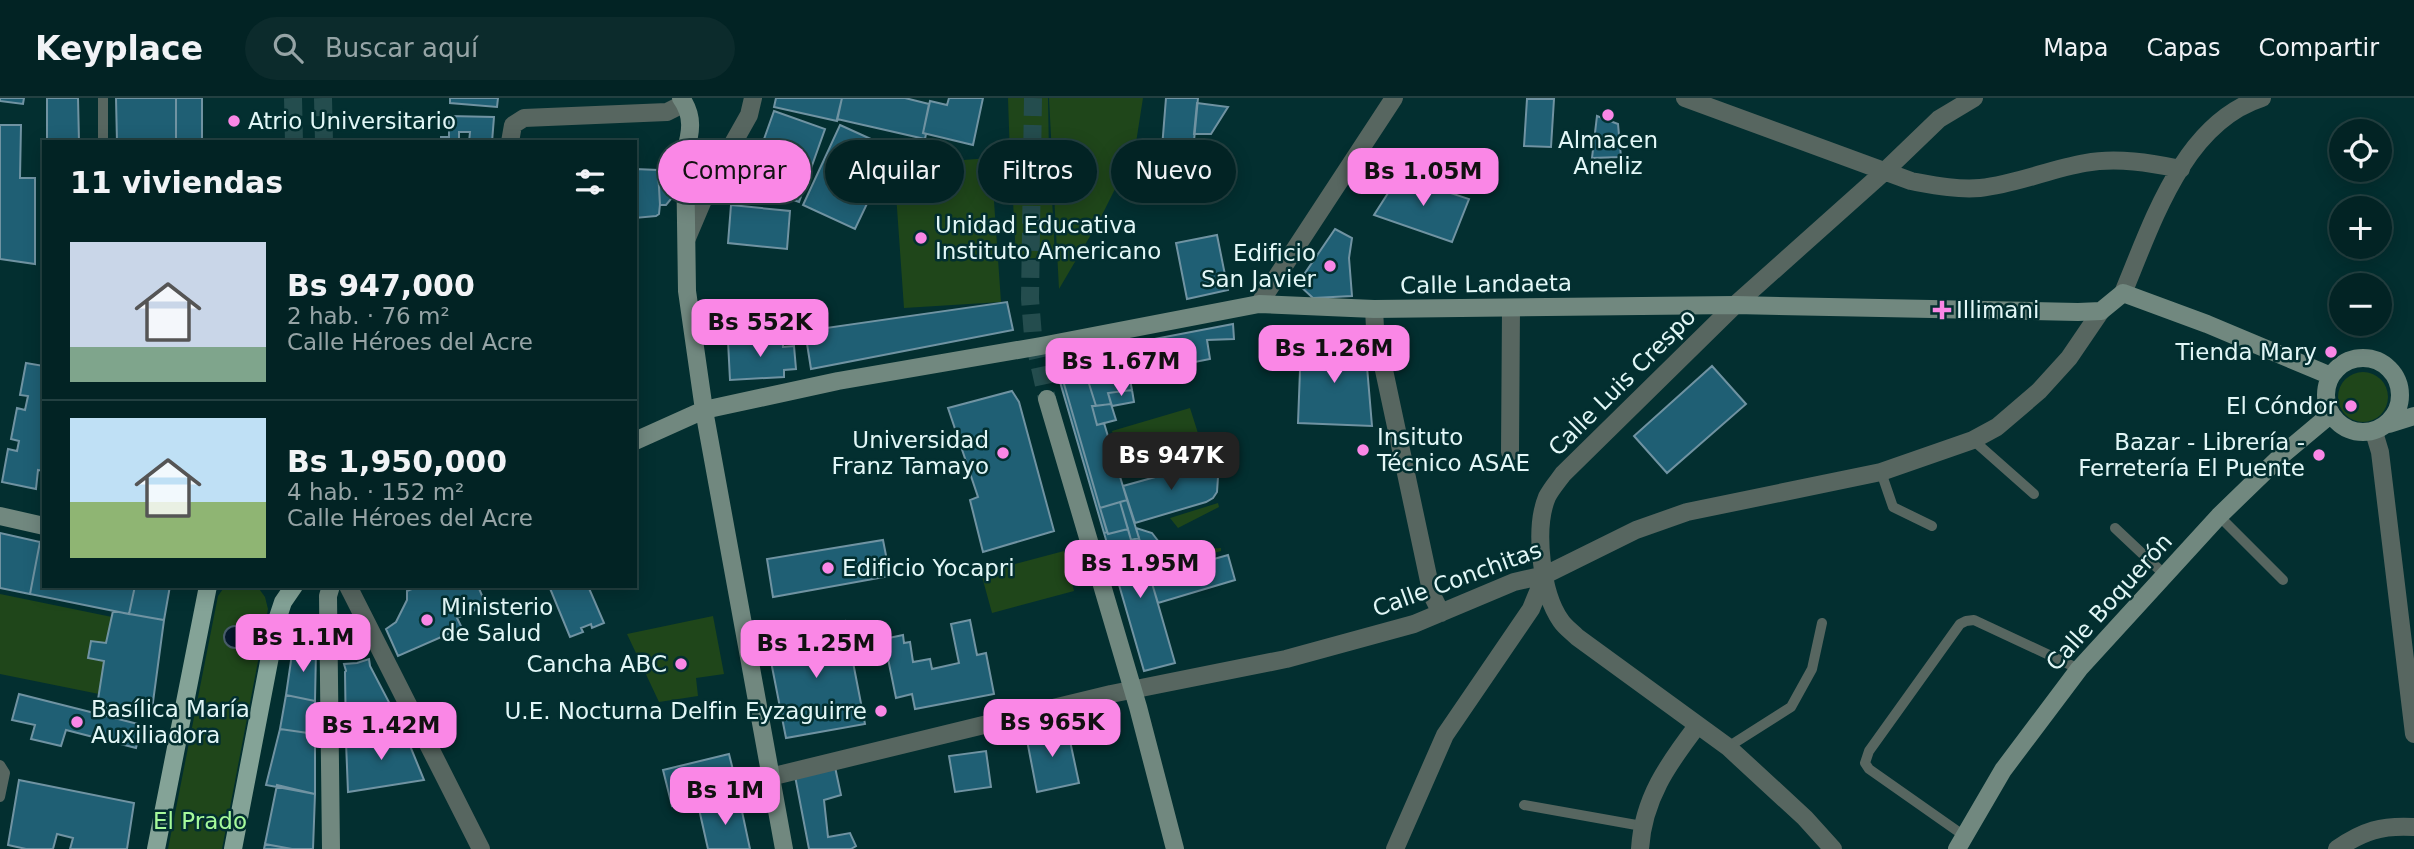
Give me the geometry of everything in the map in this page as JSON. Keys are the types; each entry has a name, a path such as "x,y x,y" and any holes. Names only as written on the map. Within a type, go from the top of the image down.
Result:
{"main road":[{"path":"680,101 689,108 690,135 685,152 687,291 704,410 784,849"},
{"path":"2101,311 2123,293 2207,324 2332,376"},
{"name":"Calle Landaeta","path":"637,440 704,410 838,381 1259,304 1374,309 1735,304 2101,311"},
{"path":"2414,391 2387,366 2372,359 2357,358 2342,364 2326,388 2326,402 2331,414 2339,424 2350,430 2362,433 2414,416"},
{"path":"2381,428 2398,410 2401,394 2397,378"},
{"path":"1047,399 1133,690 1175,849"},
{"name":"Calle Boquerón","path":"1960,842 2003,770 2079,668 2220,516 2282,455 2331,414"},
{"path":"0,516 42,526"},
{"path":"156,849 208,588"},
{"path":"233,849 277,620 292,588"},
{"path":"330,588 328,596 331,849"}],"street":[{"path":"687,238 709,186 750,115 753,98"},
{"path":"1259,304 1394,98"},
{"path":"1685,98 1911,181 1941,187 1978,188 2009,183 2087,162 2123,161 2182,169"},
{"name":"Calle Luis Crespo","path":"1833,849 1805,818 1728,747 1577,637 1562,622 1550,599 1540,527 1547,496 1563,474 1735,304 1885,171 1939,119 1974,98"},
{"path":"2123,293 2169,190 2203,136 2225,117 2262,98"},
{"path":"510,140 513,125 524,118 667,112 680,101"},
{"path":"1510,452 1511,308"},
{"path":"1374,309 1375,328 1432,595 1441,613"},
{"name":"Calle Conchitas","path":"770,777 1133,690 1286,659 1414,624 1514,582 1545,575 1636,530 1687,513 1881,472 1973,440 1997,426 2039,391 2069,358 2101,311"},
{"path":"2381,428 2380,452 2414,734"},
{"path":"1395,849 1445,735 1531,609 1545,575"},
{"path":"349,588 481,849"},
{"path":"1640,849 1642,825 1658,783 1672,758 1697,726"},
{"path":"2337,849 2355,837 2373,830 2391,826 2414,827"}],"lane":[{"path":"103,98 103,140"},
{"path":"1973,440 2034,494"},
{"path":"1881,472 1893,507 1932,526"},
{"path":"2220,516 2283,580"},
{"path":"2115,528 2166,576"},
{"path":"1960,842 1868,769 1865,763 1869,751 1961,624 1966,621 1974,620 2079,668"},
{"path":"1728,747 1791,707 1812,669 1822,623"},
{"path":"0,765 5,773 0,797"},
{"path":"1524,805 1642,825"}],"green space":[{"path":"1008,98 1048,98 1049,140 1009,140"},
{"path":"1049,98 1143,98 1136,140 1111,140 1111,197 1059,289 1054,203 1097,203 1097,140 1051,140"},
{"path":"978,159 978,203 994,203 1001,302 904,308 897,203 964,203 964,160"},
{"path":"1013,203 1052,203 1055,257 1016,259"},
{"path":"2363,372 2381,379 2388,397 2381,415 2363,422 2345,415 2338,397 2345,379"},
{"path":"1190,408 1203,449 1125,473 1112,431"},
{"path":"1218,503 1219,507 1178,528 1170,518"},
{"path":"1221,548 1221,551 1184,562 1185,551"},
{"path":"1064,551 1074,591 992,613 981,573"},
{"name":"El Prado","path":"224,588 258,588 265,597 268,609 222,849 168,849 218,596"},
{"path":"0,594 112,617 106,643 91,641 88,657 104,661 99,694 0,674"},
{"name":"Cancha ABC","path":"713,616 724,674 696,678 698,696 659,702 627,634"}],"water":[{"path":"231,626 239,626 246,633 246,641 239,648 231,648 224,641 224,633"}],"building":[{"path":"0,98 24,98 23,104 0,101"},
{"path":"47,98 78,98 79,140 47,140"},
{"path":"116,98 176,98 176,140 117,140"},
{"path":"176,98 202,98 202,140 176,140"},
{"path":"450,98 498,98 497,107 450,103"},
{"path":"776,98 842,98 837,121 774,107"},
{"path":"842,98 905,98 929,104 923,133 926,134 925,139 837,119"},
{"path":"949,98 983,98 973,145 964,143 964,140 923,133 930,101 947,105"},
{"path":"1166,98 1198,98 1194,140 1163,140"},
{"path":"1527,99 1554,99 1551,147 1524,146"},
{"path":"1197,103 1228,107 1211,134 1194,134"},
{"path":"774,111 825,129 811,168 811,140 764,140"},
{"path":"449,116 494,117 492,140 469,140 470,132 459,132 459,140 441,140 441,137 449,137"},
{"path":"1597,116 1618,124 1621,157 1592,158"},
{"path":"0,125 21,125 20,178 35,178 35,264 0,259"},
{"path":"840,125 873,140 833,140"},
{"path":"825,157 825,203 867,203 855,229 803,205 811,203 811,188"},
{"path":"637,169 658,170 659,214 637,218"},
{"path":"1399,176 1469,199 1452,242 1374,215"},
{"path":"731,205 790,211 787,249 728,243"},
{"name":"Edificio San Javier","path":"1335,229 1352,238 1349,258 1352,296 1313,298 1301,287 1305,273"},
{"path":"1217,235 1228,290 1187,299 1176,243"},
{"path":"1007,302 1013,330 811,369 805,331"},
{"path":"1233,324 1234,339 1207,340 1210,359 1129,375 1123,345"},
{"path":"783,338 783,347 794,346 796,369 784,370 784,377 730,380 728,341"},
{"path":"1365,343 1372,426 1298,423 1301,344"},
{"path":"1123,345 1132,390 1108,393 1111,404 1096,406 1085,371 1062,377 1107,532 1104,533 1056,368 1062,357"},
{"path":"26,363 42,366 42,471 38,470 36,489 2,482 8,449 17,451 19,441 11,439 17,408 25,410 28,396 20,395"},
{"path":"1712,366 1746,404 1667,473 1634,436"},
{"path":"1085,371 1096,406 1092,406 1097,425 1104,423 1127,500 1100,508 1062,377"},
{"path":"1132,390 1134,402 1112,406 1108,393"},
{"name":"Universidad Franz Tamayo","path":"1012,391 1019,402 1054,531 983,552 970,500 978,497 948,408"},
{"path":"1111,404 1116,420 1097,425 1092,406"},
{"path":"1202,464 1209,466 1218,477 1217,492 1213,498 1135,523 1123,486"},
{"path":"1127,500 1139,538 1131,540 1120,502"},
{"path":"1120,502 1128,529 1108,534 1100,508"},
{"path":"1136,528 1152,533 1162,546 1161,562 1149,573"},
{"path":"1128,529 1131,540 1139,538 1175,663 1144,671 1104,533"},
{"path":"0,533 40,542 30,594 0,588"},
{"name":"Edificio Yocapri","path":"883,540 890,576 773,597 767,559"},
{"path":"40,542 42,588 135,588 129,614 30,594"},
{"path":"1228,555 1235,580 1158,603 1150,577"},
{"path":"135,588 170,588 164,620 129,614"},
{"name":"Ministerio de Salud","path":"414,588 479,588 486,605 457,618 462,628 398,656 386,629 396,622 407,600 407,591"},
{"path":"550,588 589,588 604,623 592,628 591,624 581,628 583,632 570,637"},
{"path":"113,611 164,620 151,717 97,706 104,661 88,658 91,641 106,643"},
{"path":"970,620 977,655 986,653 994,694 915,709 912,694 896,698 884,639 903,635 904,643 910,642 913,662 930,659 932,669 959,663 951,624"},
{"path":"845,621 865,724 786,738 766,636"},
{"path":"302,633 312,634 316,650 293,647"},
{"path":"293,647 316,650 315,701 286,695"},
{"path":"369,659 370,666 404,731 346,742 344,664"},
{"name":"Basílica María Auxiliadora","path":"19,694 142,725 136,748 66,730 61,746 31,739 35,725 12,720"},
{"path":"286,695 315,701 315,734 280,729"},
{"path":"1067,727 1079,783 1037,792 1026,735"},
{"path":"280,729 315,734 315,794 266,785"},
{"path":"404,731 424,780 348,792 346,742"},
{"path":"986,751 991,787 955,792 949,756"},
{"path":"729,754 738,790 672,806 663,770"},
{"path":"835,767 841,795 824,800 828,837 850,833 856,846 851,849 809,849 795,776"},
{"path":"19,780 134,803 127,849 70,849 73,838 57,834 53,849 26,849 8,845"},
{"path":"277,785 315,794 313,849 292,849 265,844"},
{"path":"740,802 750,849 708,849 699,809"},
{"path":"265,844 292,849 264,849"}],"tunnel":[{"path":"293,98 294,140"},
{"path":"323,98 324,140"},
{"path":"1033,98 1030,299 1033,336 1047,399"}],"place":[{"name":"Almacen Aneliz","path":"1608,115"},
{"name":"Atrio Universitario","path":"234,121"},
{"name":"Unidad Educativa Instituto Americano","path":"921,238"},
{"name":"Edificio San Javier","path":"1330,266"},
{"name":"Illimani","path":"1942,310"},
{"name":"Tienda Mary","path":"2331,352"},
{"name":"El Cóndor","path":"2351,406"},
{"name":"Insituto Técnico ASAE","path":"1363,450"},
{"name":"Universidad Franz Tamayo","path":"1003,453"},
{"name":"Bazar - Librería - Ferretería El Puente","path":"2319,455"},
{"name":"Edificio Yocapri","path":"828,568"},
{"name":"Ministerio de Salud","path":"427,620"},
{"name":"Cancha ABC","path":"681,664"},
{"name":"U.E. Nocturna Delfin Eyzaguirre","path":"881,711"},
{"name":"Basílica María Auxiliadora","path":"77,722"}]}
